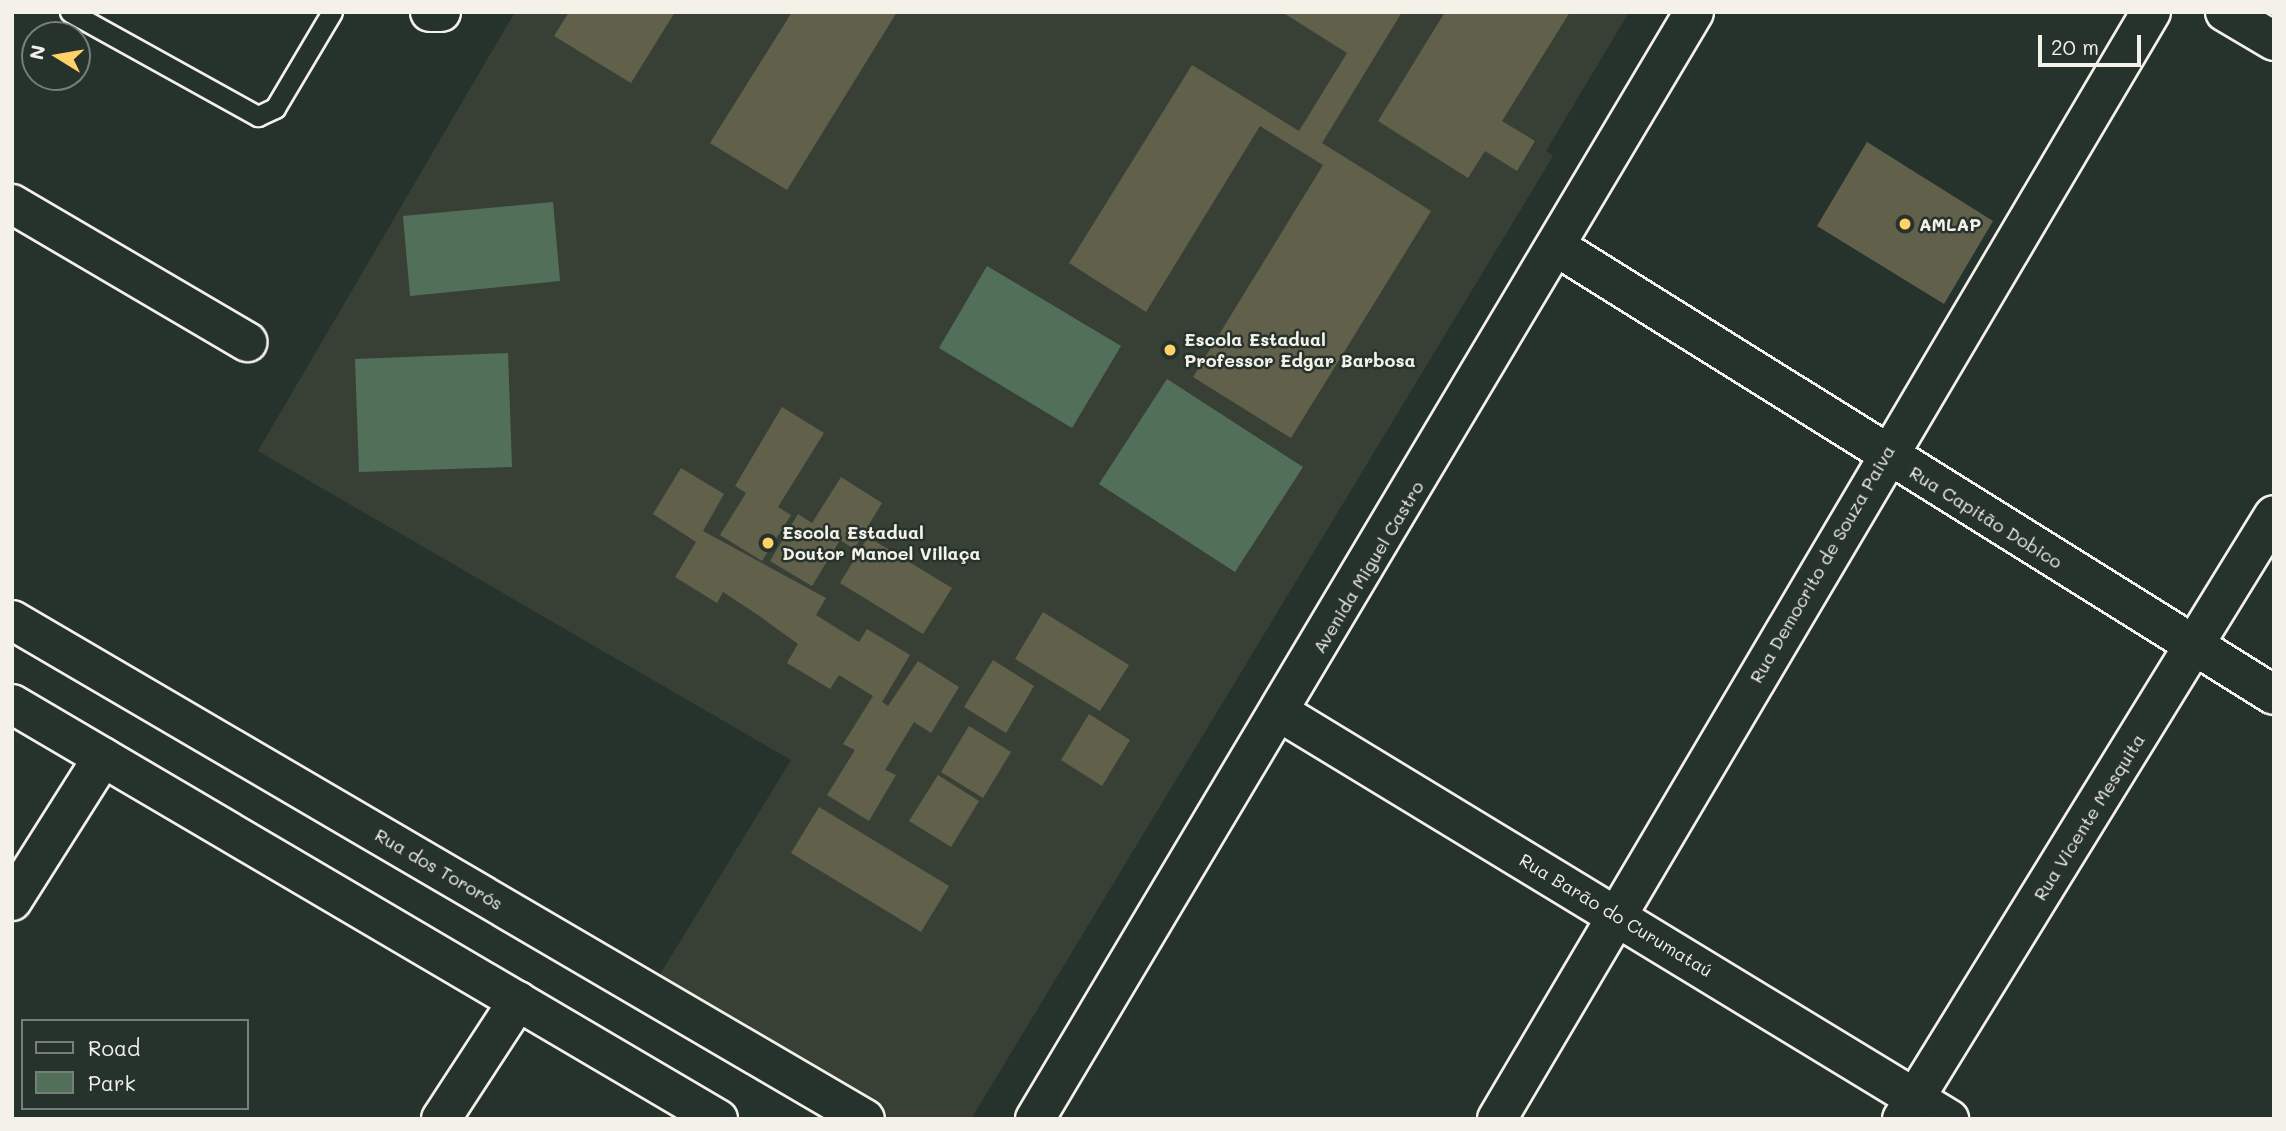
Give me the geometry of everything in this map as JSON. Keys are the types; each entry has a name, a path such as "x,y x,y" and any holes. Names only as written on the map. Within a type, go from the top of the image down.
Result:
{"street":[{"path":"430,12 440,12"},
{"name":"Avenida Miguel Castro","path":"1035,1119 1281,713 1694,12"},
{"name":"Rua Democrito de Souza Paiva","path":"1497,1119 1619,916 1884,454 2151,12"},
{"path":"2225,12 2274,41"},
{"path":"12,205 247,342"},
{"name":"Rua Capitão Dobico","path":"1557,247 1884,454 2274,695"},
{"name":"Rua Vicente Mesquita","path":"1908,1108 2274,515"},
{"name":"Rua dos Tororós","path":"12,620 865,1119"},
{"path":"12,704 718,1119"},
{"name":"Rua Barão do Curumataú","path":"1281,713 1619,916 1908,1108 1949,1119"},
{"path":"12,901 103,757"},
{"path":"440,1119 518,1001"}],"lane":[{"path":"69,12 258,116 275,108 332,12"}],"shaded area":[{"path":"515,12 1629,12 1546,151 1553,156 971,1119 878,1119 656,981 791,760 258,451"}],"green space":[{"path":"553,202 560,281 410,296 403,216"},
{"path":"987,266 1121,346 1072,428 939,348"},
{"path":"508,353 512,467 359,472 355,359"},
{"path":"1167,379 1303,467 1235,572 1099,484"}],"building":[{"path":"569,12 675,12 631,83 554,36"},
{"path":"792,12 897,12 787,190 710,143"},
{"path":"1282,12 1402,12 1322,143 1431,211 1291,438 1193,377 1323,165 1260,126 1146,312 1069,263 1192,65 1299,131 1347,53"},
{"path":"1445,12 1570,12 1502,121 1535,141 1517,171 1485,151 1468,178 1378,121"},
{"name":"AMLAP","path":"1867,142 1993,221 1944,304 1817,226"},
{"path":"782,407 824,433 778,507 791,515 762,561 720,535 746,493 735,486"},
{"path":"681,468 724,494 703,531 826,598 816,615 859,642 867,629 910,655 882,702 888,706 918,661 959,687 931,733 914,722 885,770 896,775 869,821 827,795 855,750 843,744 873,696 839,675 830,689 787,663 798,644 758,615 723,592 717,603 675,577 696,542 653,514"},
{"path":"841,477 882,503 854,549 840,540 812,586 770,561 798,514 812,523"},
{"path":"868,537 952,588 923,634 840,583"},
{"path":"1043,612 1129,665 1100,711 1015,659"},
{"path":"993,660 1034,686 1006,733 964,707"},
{"path":"1089,714 1130,740 1102,786 1061,760"},
{"path":"969,726 1011,752 983,798 941,772"},
{"path":"938,775 979,801 951,847 909,821"},
{"path":"819,807 949,886 921,932 791,853"}],"place":[{"name":"AMLAP","path":"1905,224"},
{"name":"Escola Estadual Professor Edgar Barbosa","path":"1170,350"},
{"name":"Escola Estadual Doutor Manoel Villaça","path":"768,543"}]}
